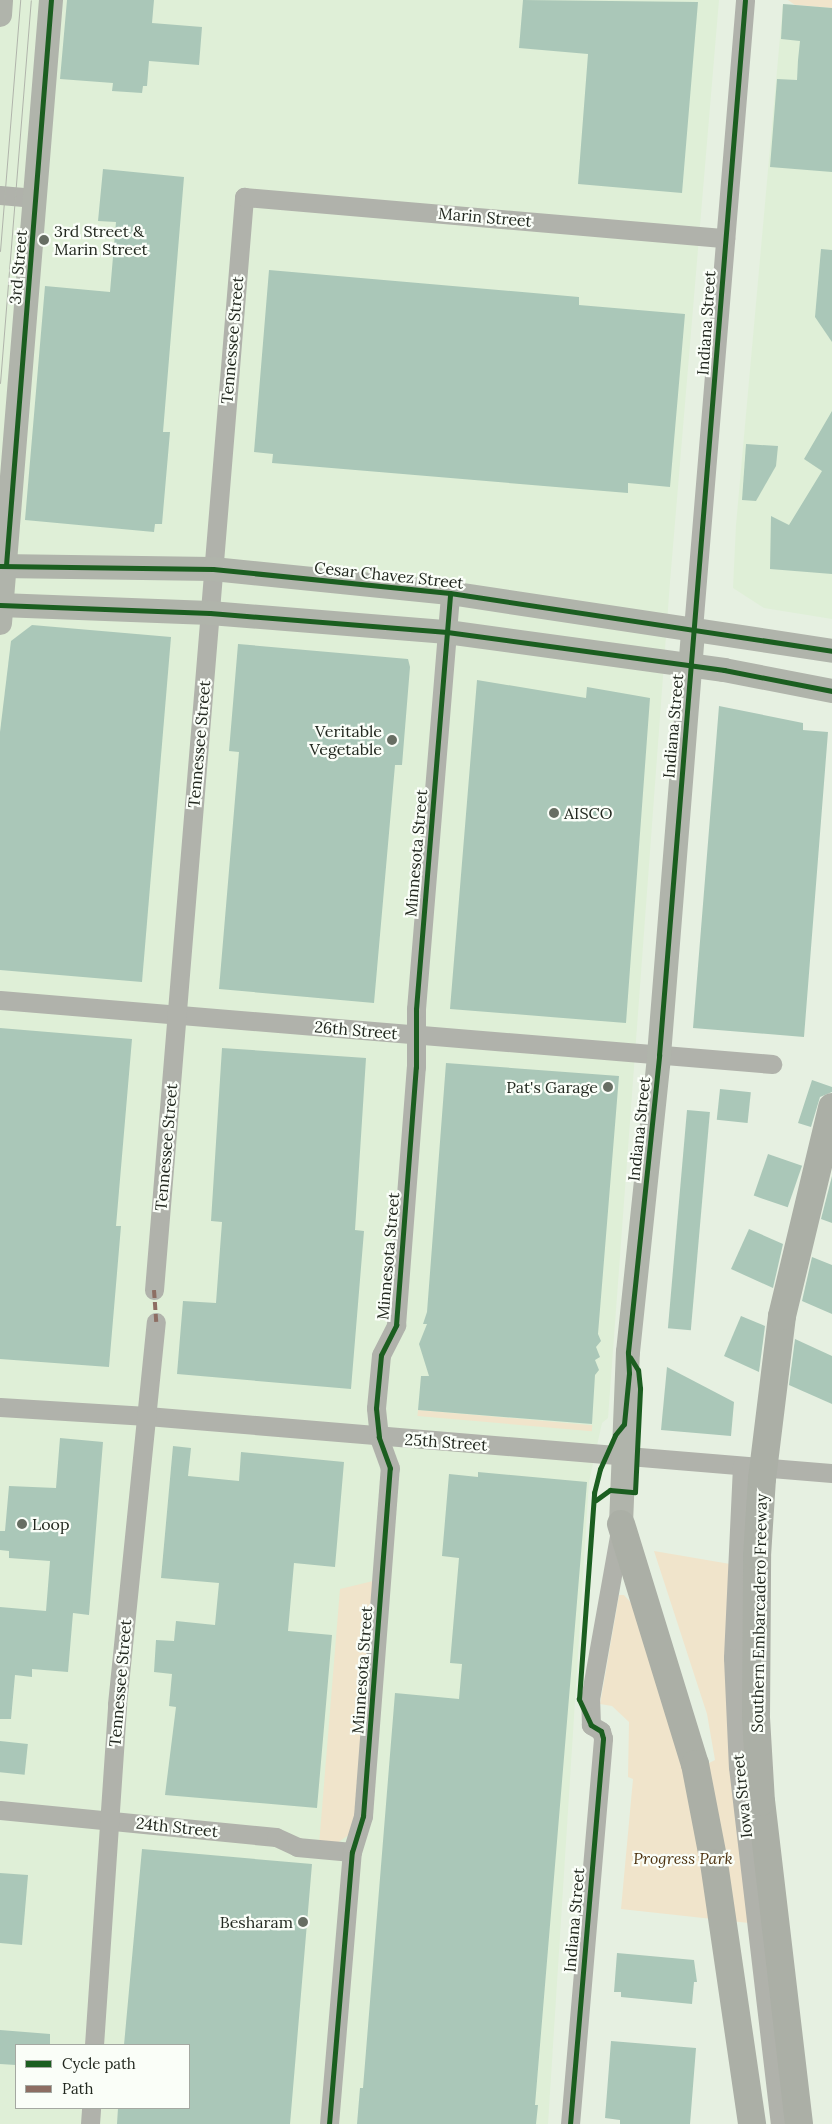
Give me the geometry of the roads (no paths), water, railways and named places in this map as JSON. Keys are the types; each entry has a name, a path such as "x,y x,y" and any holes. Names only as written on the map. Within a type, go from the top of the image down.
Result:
{"highway":[{"name":"Southern Embarcadero Freeway","path":"799,2124 761,1802 756,1717 757,1556 762,1479 782,1316 800,1232 832,1107"},
{"path":"621,1524 681,1717 705,1812 752,2124"}],"main road":[{"path":"0,16 2,0"},
{"name":"3rd Street","path":"1,611 3,565 36,198 51,0"},
{"name":"Cesar Chavez Street","path":"3,565 213,570 450,593 832,651"},
{"path":"1,611 210,613 447,632 691,666 832,690"},
{"name":"Indiana Street","path":"621,1524 628,1352 659,1055 693,629"}],"street":[{"name":"Indiana Street","path":"693,629 745,0"},
{"path":"0,195 36,198"},
{"name":"Marin Street","path":"244,197 725,238"},
{"name":"Tennessee Street","path":"154,1290 244,197"},
{"name":"Minnesota Street","path":"329,2124 352,1852 363,1816 390,1468 379,1437 376,1408 380,1355 396,1325 450,593"},
{"name":"26th Street","path":"0,1000 772,1064"},
{"name":"Tennessee Street","path":"94,2044 108,1820 156,1322"},
{"name":"25th Street","path":"0,1407 147,1416 379,1437 832,1473"},
{"name":"Iowa Street","path":"742,1466 733,1658 738,1767 780,2124"},
{"name":"Indiana Street","path":"570,2124 603,1738 601,1731 591,1725 590,1699 611,1567 621,1524"},
{"name":"24th Street","path":"0,1810 276,1837 297,1847 352,1852"},
{"path":"90,2124 91,2109"}],"tram line":[{"path":"0,251 20,0"},
{"path":"0,383 31,0"}],"place":[{"name":"3rd Street & Marin Street","path":"44,240"},
{"name":"Veritable Vegetable","path":"392,740"},
{"name":"AISCO","path":"554,813"},
{"name":"Pat's Garage","path":"608,1087"},
{"name":"Loop","path":"22,1524"},
{"name":"Besharam","path":"303,1922"}],"park label":[{"name":"Progress Park","path":"683,1858"}]}
